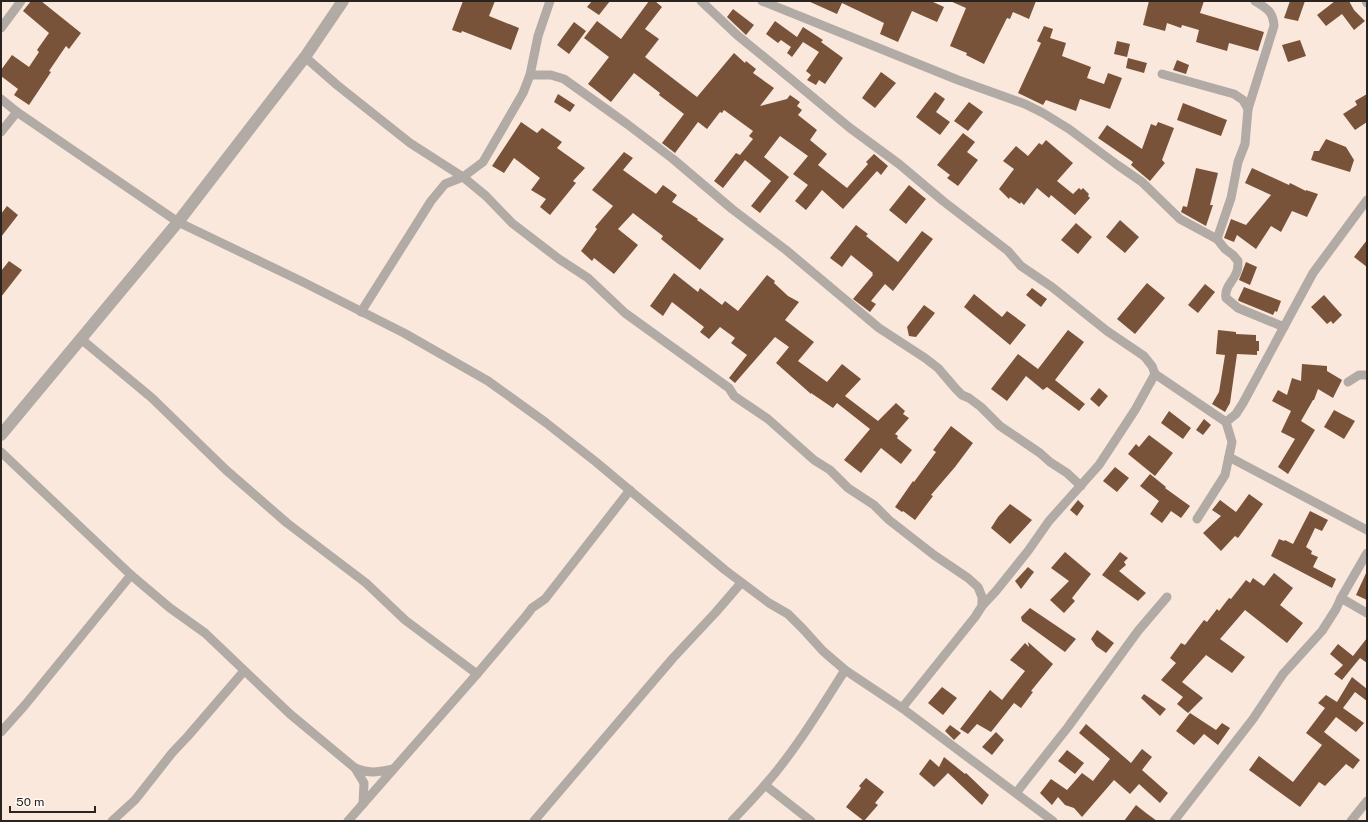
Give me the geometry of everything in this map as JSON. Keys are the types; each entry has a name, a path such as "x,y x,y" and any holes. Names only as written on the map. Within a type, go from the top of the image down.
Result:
{"street":[{"path":"1,28 21,1"},
{"path":"1,435 178,222 305,57 343,1"},
{"path":"361,312 431,201 445,184 463,178 483,162 524,92 530,75 538,36 550,1"},
{"path":"701,1 737,34 850,128 899,164 1008,251 1022,266 1144,356 1152,366 1155,374 1226,422 1232,442 1224,479 1197,519"},
{"path":"762,1 958,80 1025,104 1044,113 1142,182 1180,219 1217,239 1225,250 1233,255 1238,261 1237,272 1225,294 1226,298 1238,308 1284,327"},
{"path":"1217,239 1231,198 1238,162 1245,144 1248,110 1274,26 1274,19 1271,13 1256,1"},
{"path":"305,57 337,85 410,143 463,178 486,196 512,223 559,259 588,278 625,313 729,388 734,396 768,419 814,460 830,470 848,488 874,505 889,520 934,555 968,578 978,588 982,597 982,606"},
{"path":"1162,74 1234,94 1243,100 1248,110"},
{"path":"530,75 551,75 564,79 627,124 673,159 732,209 786,250 879,328 938,368 962,395 969,398 981,407 1000,426 1040,453 1050,462 1067,473 1081,486"},
{"path":"1,99 17,112 178,222 404,333 488,381 545,422 630,490 740,583 768,603 788,614 823,651 845,670 902,708 980,768 1053,821"},
{"path":"1,132 17,112"},
{"path":"1226,422 1236,414 1244,403 1313,273 1367,200"},
{"path":"81,339 152,398 226,470 287,524 366,583 405,620 476,674"},
{"path":"902,708 975,617 982,606 1028,551 1050,521 1099,465 1135,410 1155,374"},
{"path":"1348,382 1358,375 1367,375"},
{"path":"1,452 132,575 170,608 205,633 290,714 355,768 364,783 362,804"},
{"path":"1229,457 1367,530"},
{"path":"349,820 532,608 546,599 630,490"},
{"path":"1174,821 1253,719 1283,674 1322,631 1367,553"},
{"path":"1,732 26,705 132,575"},
{"path":"534,821 673,658 716,612 740,583"},
{"path":"1016,793 1068,727 1138,631 1167,597"},
{"path":"1341,598 1367,614"},
{"path":"732,821 765,785 811,722 845,670"},
{"path":"112,821 135,800 172,753 244,671"},
{"path":"355,768 366,772 393,769"},
{"path":"765,785 811,821"},
{"path":"1351,821 1367,801"}],"building":[{"path":"31,1 41,1 81,33 69,49 66,46 29,105 14,95 18,89 1,76 1,70 12,55 29,67 39,52 37,50 49,33 23,11"},
{"path":"463,1 495,1 489,16 519,28 511,50 462,31 461,33 452,30"},
{"path":"592,1 610,1 599,15 587,7"},
{"path":"649,1 655,1 662,7 645,29 659,39 645,57 697,97 734,53 745,63 746,61 756,69 753,73 774,88 760,106 787,99 790,95 800,102 797,106 802,110 798,115 817,130 810,140 827,154 818,165 847,188 868,164 866,162 874,154 888,166 881,175 877,171 843,209 822,190 806,210 795,201 808,185 793,174 808,156 780,136 764,157 789,177 760,213 751,206 771,181 745,160 723,188 714,181 736,153 740,155 753,139 749,136 753,131 724,110 722,113 720,112 707,129 698,122 675,153 662,143 684,114 659,95 660,93 634,73 611,102 588,84 609,57 584,38 597,21 621,39"},
{"path":"808,1 931,1 944,7 937,22 912,11 898,42 880,34 884,23 842,3 837,14"},
{"path":"950,1 1036,1 1029,19 1013,12 1010,19 1007,18 984,64 966,55 967,53 950,46 966,8"},
{"path":"1149,1 1204,1 1200,13 1264,32 1258,51 1229,43 1227,51 1196,42 1199,30 1182,25 1181,28 1167,23 1165,31 1143,25"},
{"path":"1290,1 1305,1 1298,21 1284,18"},
{"path":"1335,1 1349,1 1354,10 1365,21 1354,30 1342,14 1326,26 1317,15"},
{"path":"733,9 754,25 746,35 727,17"},
{"path":"775,21 797,37 803,27 823,40 821,42 843,58 825,84 819,80 816,85 807,80 811,75 806,71 819,52 803,42 792,57 787,53 791,47 781,40 778,43 766,34"},
{"path":"574,22 586,31 569,54 557,45"},
{"path":"1044,26 1053,29 1050,38 1066,43 1062,56 1091,67 1087,78 1104,84 1108,73 1122,78 1110,109 1080,99 1076,111 1046,100 1043,105 1018,93 1041,43 1037,41"},
{"path":"1300,40 1306,56 1288,62 1282,45"},
{"path":"1117,41 1130,44 1127,57 1114,54"},
{"path":"1128,58 1147,63 1144,73 1126,68"},
{"path":"1177,60 1189,65 1186,74 1173,70"},
{"path":"881,72 896,83 875,108 862,98"},
{"path":"935,92 945,99 936,112 950,122 940,135 916,117"},
{"path":"558,94 575,105 570,112 554,102"},
{"path":"1367,94 1367,122 1355,130 1343,114 1357,105 1355,101"},
{"path":"969,102 983,112 968,131 954,121"},
{"path":"1183,103 1227,120 1221,136 1177,120"},
{"path":"521,122 537,133 542,128 562,142 557,148 585,168 573,181 576,183 550,215 540,207 546,199 531,190 540,178 514,158 504,173 492,166"},
{"path":"1158,122 1174,128 1162,160 1165,163 1150,181 1131,165 1133,162 1098,138 1107,125 1142,149 1151,124 1156,126"},
{"path":"963,133 975,142 967,152 978,160 958,186 947,178 950,175 937,165"},
{"path":"1326,139 1346,147 1354,160 1350,172 1311,160 1314,151 1319,151"},
{"path":"1046,140 1073,163 1057,181 1073,194 1079,188 1081,190 1083,188 1089,194 1088,196 1090,198 1075,215 1051,195 1049,198 1037,188 1024,205 1010,197 1009,199 999,189 1014,169 1003,161 1016,146 1028,156 1039,143 1042,145"},
{"path":"624,152 633,158 623,170 656,194 663,185 677,195 672,202 698,219 697,220 724,239 700,270 661,239 663,236 633,213 618,229 638,245 614,274 594,258 592,261 581,251 597,229 595,227 613,206 592,190"},
{"path":"1196,168 1218,173 1210,205 1213,205 1206,226 1181,212 1183,206 1187,207"},
{"path":"1252,168 1289,185 1290,183 1306,191 1318,194 1307,217 1292,211 1281,232 1271,226 1256,249 1237,235 1234,242 1224,238 1231,219 1246,225 1271,195 1245,183"},
{"path":"909,185 926,199 906,224 889,210"},
{"path":"7,206 18,215 1,237 1,214"},
{"path":"1120,220 1139,237 1125,253 1106,237"},
{"path":"1076,223 1092,237 1078,254 1061,240"},
{"path":"856,225 868,234 866,236 898,262 922,231 933,239 893,291 885,284 871,301 876,304 870,312 853,299 873,275 873,273 851,255 842,267 830,258"},
{"path":"1367,240 1367,267 1354,257"},
{"path":"9,261 22,270 1,297 1,271"},
{"path":"1246,262 1257,267 1250,285 1239,280"},
{"path":"674,273 698,292 700,288 722,305 725,301 738,311 767,275 775,281 774,283 788,296 799,302 785,320 814,342 798,361 827,382 842,364 861,379 845,396 878,421 896,403 905,411 903,414 909,418 895,434 898,436 897,438 912,450 901,464 881,448 861,473 844,460 870,429 837,403 833,408 811,394 776,363 789,347 775,337 735,383 729,378 747,355 731,343 735,338 720,327 709,339 700,332 704,327 672,302 663,316 650,306"},
{"path":"1147,283 1165,298 1135,334 1117,319"},
{"path":"1205,284 1215,292 1198,313 1188,305"},
{"path":"1244,287 1281,301 1277,312 1275,311 1273,315 1239,301 1238,300"},
{"path":"1032,288 1047,299 1041,307 1026,295"},
{"path":"974,294 1002,317 1007,311 1026,325 1010,345 964,307"},
{"path":"1324,295 1342,315 1333,324 1331,321 1327,324 1311,307"},
{"path":"924,305 935,313 916,337 909,336 907,327"},
{"path":"1068,330 1084,342 1055,380 1085,404 1079,411 1047,387 1043,390 1026,376 1007,401 991,389 1018,354 1038,369"},
{"path":"1218,330 1236,332 1236,334 1256,335 1256,341 1259,341 1259,351 1257,351 1257,355 1237,354 1230,403 1225,412 1212,404 1219,392 1225,355 1216,354"},
{"path":"1302,364 1327,366 1327,371 1342,380 1333,398 1318,389 1314,400 1301,421 1315,430 1288,474 1278,467 1295,439 1281,432 1291,411 1272,401 1278,390 1287,395 1292,378 1301,381"},
{"path":"1099,388 1108,396 1099,407 1090,399"},
{"path":"1334,410 1355,421 1344,439 1324,427"},
{"path":"1169,411 1191,428 1183,439 1161,423"},
{"path":"1204,419 1211,425 1203,435 1196,430"},
{"path":"951,426 973,443 931,495 933,496 915,520 895,507 936,452 933,450"},
{"path":"1149,435 1173,453 1155,476 1128,454 1136,444 1139,447"},
{"path":"1115,467 1129,478 1117,492 1103,481"},
{"path":"1150,474 1166,487 1165,488 1190,506 1181,518 1171,511 1162,523 1150,514 1159,501 1140,486"},
{"path":"1249,494 1263,504 1238,538 1235,536 1221,551 1203,533 1221,516 1212,510 1220,500 1236,512"},
{"path":"1078,500 1084,506 1077,516 1070,510"},
{"path":"1010,504 1032,520 1010,544 991,528 998,517"},
{"path":"1310,511 1328,520 1322,531 1315,528 1306,547 1312,551 1311,554 1318,557 1313,567 1336,579 1332,588 1271,556 1279,539 1293,544"},
{"path":"1065,552 1091,574 1072,598 1075,601 1064,613 1050,600 1069,581 1051,568"},
{"path":"1120,552 1128,558 1124,562 1126,565 1119,571 1146,593 1138,601 1102,575"},
{"path":"1028,567 1034,572 1021,589 1015,581"},
{"path":"1367,571 1367,600 1356,595"},
{"path":"1274,573 1293,588 1280,605 1303,623 1287,643 1245,610 1220,639 1245,657 1232,673 1206,655 1182,682 1203,698 1188,713 1177,704 1183,697 1161,680 1176,663 1170,658 1181,643 1185,645 1204,620 1207,622 1217,609 1219,611 1246,580 1250,583 1253,578 1264,586"},
{"path":"1030,608 1076,639 1065,652 1022,621 1021,617"},
{"path":"1097,630 1114,643 1106,653 1096,646 1091,639"},
{"path":"1367,638 1367,663 1360,658 1342,680 1334,674 1343,665 1330,654 1338,644 1353,656"},
{"path":"1028,642 1053,664 1031,691 1033,692 1021,708 1014,703 991,732 977,724 968,734 960,729 990,690 1002,700 1025,671 1010,660 1025,643 1029,647"},
{"path":"1352,677 1367,689 1367,701 1355,692 1343,708 1364,723 1356,732 1336,717 1324,732 1360,760 1353,769 1346,764 1325,786 1319,782 1300,807 1249,770 1259,756 1293,782 1322,745 1306,733 1325,708 1318,703 1326,695 1337,702"},
{"path":"942,687 957,698 943,715 928,703"},
{"path":"1144,694 1166,709 1160,716 1141,698"},
{"path":"1190,713 1216,730 1222,723 1230,728 1218,745 1204,734 1194,745 1176,731"},
{"path":"1086,724 1131,763 1142,749 1152,757 1142,770 1168,793 1160,803 1139,784 1130,794 1114,780 1082,817 1074,808 1065,805 1058,797 1052,805 1040,793 1051,779 1067,790 1082,773 1093,781 1110,759 1079,733"},
{"path":"950,725 961,733 954,740 945,731"},
{"path":"996,732 1004,740 992,755 982,747"},
{"path":"1067,750 1084,763 1075,774 1058,761"},
{"path":"944,757 965,774 966,773 989,795 982,805 948,773 934,787 919,774 930,759 939,767"},
{"path":"866,778 884,792 875,803 878,805 864,821 846,807 861,788 859,786"},
{"path":"1136,805 1146,813 1157,821 1124,821"}]}
